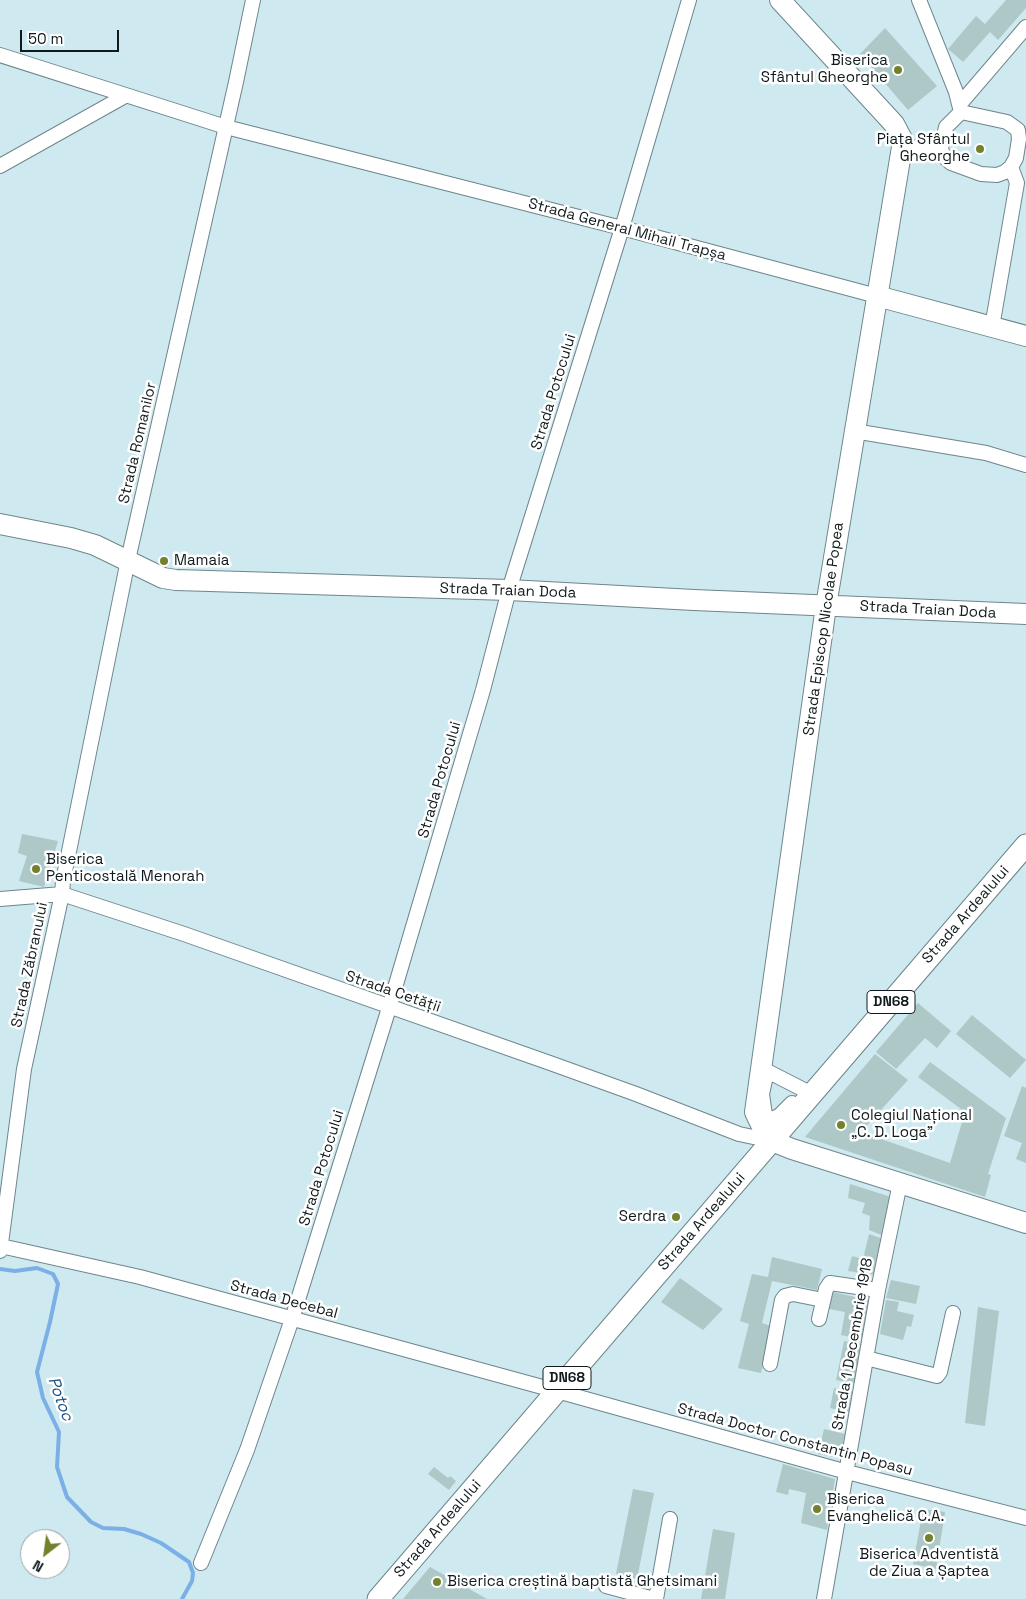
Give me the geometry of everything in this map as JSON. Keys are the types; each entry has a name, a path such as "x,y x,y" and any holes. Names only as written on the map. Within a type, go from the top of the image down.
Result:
{"main road":[{"path":"780,0 894,124 903,141 903,149"},
{"name":"Strada Episcop Nicolae Popea","path":"772,1141 763,1129 755,1112 763,1070 826,606 903,149"},
{"name":"Strada General Mihail Trapșa","path":"877,296 1026,336"},
{"name":"Strada Traian Doda","path":"0,524 79,540 110,551 163,578 176,580 509,590 1026,614"},
{"name":"Strada Ardealului","path":"378,1599 772,1141 808,1092 1026,846"},
{"path":"772,1141 1026,1223"}],"street":[{"name":"Strada Romanilor","path":"62,894 63,881 128,560 226,128 253,0"},
{"name":"Strada Potocului","path":"201,1563 247,1450 292,1320 389,1008 483,690 509,590 622,228 689,0"},
{"path":"919,0 960,108"},
{"path":"960,108 1007,122 1022,130 1018,150 1011,167 1005,172 997,175 982,174 951,164 943,156 941,144 946,127 960,108 1026,28"},
{"name":"Strada General Mihail Trapșa","path":"0,55 226,128 622,228 877,296"},
{"path":"0,166 125,96"},
{"path":"903,149 941,144"},
{"path":"992,327 1017,183 1011,167"},
{"path":"854,431 986,453 1026,465"},
{"name":"Strada Cetății","path":"0,899 62,894 184,934 636,1094 739,1134 772,1141"},
{"name":"Strada Zăbranului","path":"0,1251 24,1069 62,894"},
{"path":"763,1070 808,1092 779,1116 771,1118 765,1115 762,1101 763,1070"},
{"name":"Strada 1 Decembrie 1918","path":"824,1599 878,1290 900,1183"},
{"name":"Strada Decebal","path":"1,1246 140,1277 557,1391"},
{"path":"819,1319 826,1289 830,1283 878,1290"},
{"path":"770,1364 780,1306 785,1296 793,1294 823,1300"},
{"path":"866,1358 937,1376 940,1372 953,1313"},
{"name":"Strada Doctor Constantin Popasu","path":"557,1391 846,1472 1026,1518"},
{"path":"606,1586 655,1599 670,1520"}],"building":[{"path":"1006,0 1026,0 1026,8 998,40 990,32 963,62 948,49 976,16 985,24"},
{"name":"Biserica Sfântul Gheorghe","path":"885,28 937,86 908,110 860,54"},
{"name":"Biserica Penticostală Menorah","path":"22,834 58,841 44,887 19,881 27,856 18,853"},
{"path":"918,1003 951,1031 937,1048 925,1038 896,1069 876,1052"},
{"path":"972,1015 1026,1060 1010,1078 956,1034"},
{"name":"Colegiul Național „C. D. Loga”","path":"875,1054 908,1080 861,1132 950,1163 965,1112 918,1077 930,1062 1006,1118 988,1174 991,1175 985,1197 805,1137"},
{"path":"1022,1086 1026,1088 1026,1163 1016,1159 1022,1143 1004,1136"},
{"path":"850,1184 891,1197 884,1236 869,1230 870,1216 862,1213 865,1203 848,1198"},
{"path":"869,1234 883,1239 875,1275 848,1271 852,1256 863,1259"},
{"path":"772,1257 822,1269 817,1290 772,1281 762,1323 771,1326 761,1373 738,1368 749,1324 740,1321 752,1274 768,1277"},
{"path":"680,1278 723,1309 703,1330 661,1302"},
{"path":"891,1280 920,1286 916,1304 886,1298"},
{"path":"833,1292 873,1301 864,1340 841,1335 845,1312 829,1309"},
{"path":"886,1300 899,1302 897,1311 914,1315 911,1327 907,1326 903,1340 880,1334"},
{"path":"978,1307 999,1311 985,1426 965,1423"},
{"path":"844,1341 862,1344 855,1384 836,1380"},
{"path":"834,1388 854,1392 849,1413 830,1408"},
{"path":"824,1429 845,1434 839,1458 818,1454"},
{"name":"Biserica Evanghelică C.A.","path":"783,1464 835,1479 827,1530 801,1523 806,1493 789,1489 788,1495 776,1492"},
{"path":"434,1467 448,1478 450,1476 456,1481 449,1490 428,1474"},
{"path":"633,1489 654,1493 637,1579 616,1574"},
{"name":"Biserica Adventistă de Ziua a Șaptea","path":"923,1509 945,1512 936,1569 913,1564"},
{"path":"713,1529 735,1533 725,1599 701,1599"},
{"name":"Biserica creștină baptistă Ghetsimani","path":"430,1567 487,1599 403,1599"}],"waterway":[{"name":"Potoc","path":"0,1269 15,1271 37,1268 53,1274 58,1284 37,1372 43,1398 59,1432 57,1467 67,1497 91,1522 103,1528 124,1529 141,1534 161,1543 189,1562 193,1573 192,1581 182,1599"}],"place":[{"name":"Biserica Sfântul Gheorghe","path":"898,70"},
{"name":"Piața Sfântul Gheorghe","path":"980,149"},
{"name":"Mamaia","path":"164,561"},
{"name":"Biserica Penticostală Menorah","path":"36,869"},
{"name":"Colegiul Național „C. D. Loga”","path":"841,1125"},
{"name":"Serdra","path":"676,1217"},
{"name":"Biserica Evanghelică C.A.","path":"817,1509"},
{"name":"Biserica Adventistă de Ziua a Șaptea","path":"929,1538"},
{"name":"Biserica creștină baptistă Ghetsimani","path":"437,1582"}]}
